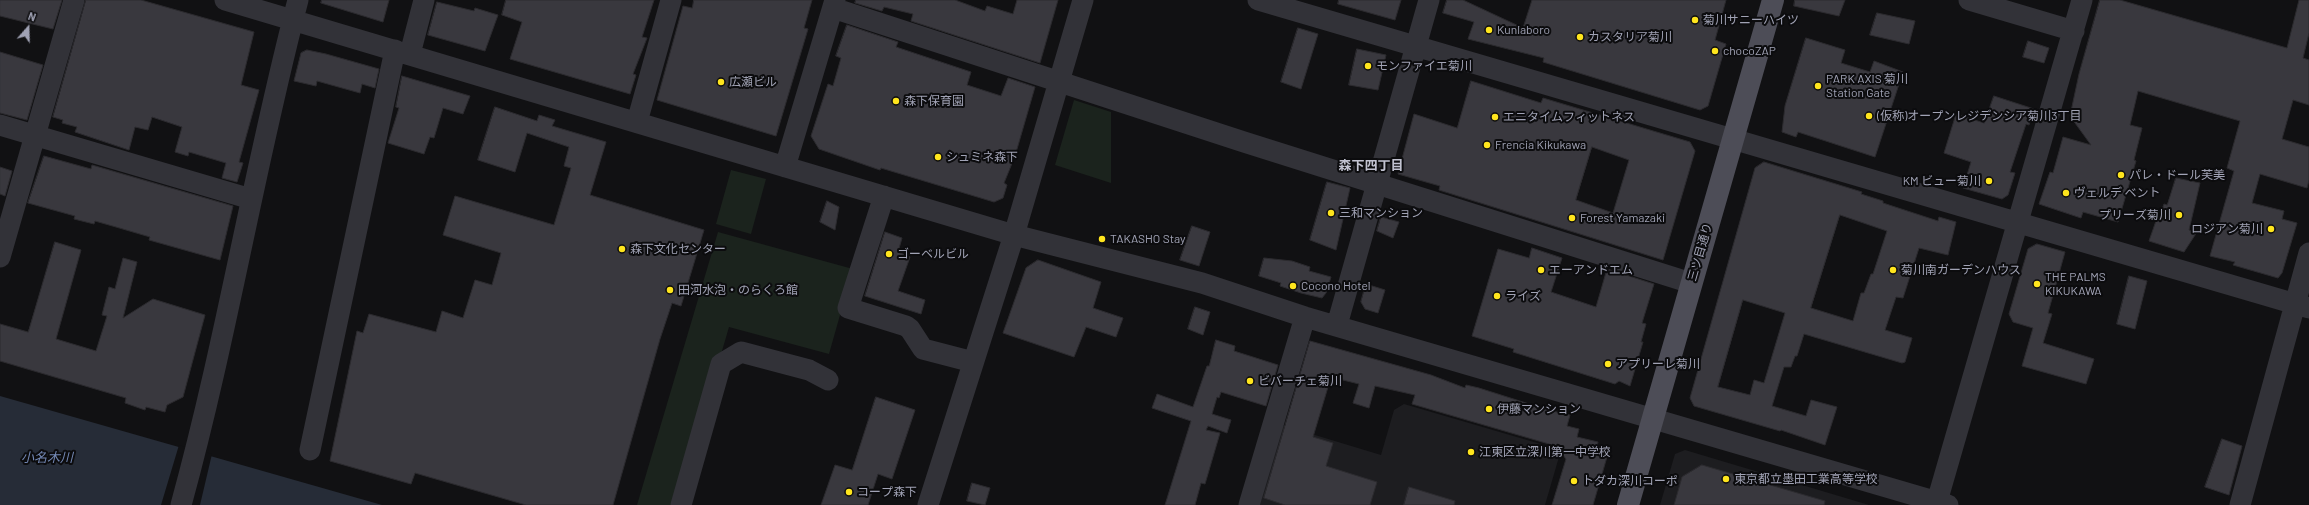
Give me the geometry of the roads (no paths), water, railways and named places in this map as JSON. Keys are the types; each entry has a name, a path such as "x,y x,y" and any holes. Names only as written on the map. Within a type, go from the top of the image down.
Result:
{"main road":[{"name":"三ツ目通り","path":"1628,505 1773,0"}],"street":[{"path":"0,257 74,0"},
{"path":"225,0 295,10 403,52 785,167 1014,235 1202,283 1305,317 1653,417 1941,504 2018,222 2082,0"},
{"path":"310,450 403,52 424,0"},
{"path":"637,122 671,0"},
{"path":"928,505 1014,235 1083,0"},
{"path":"1258,0 2302,306"},
{"path":"1337,325 1429,0"},
{"path":"1969,0 2074,31"},
{"path":"785,167 834,4 1059,80 1378,184 1691,283"},
{"path":"181,505 201,431 251,199 295,10"},
{"path":"0,125 251,199"},
{"path":"884,196 848,308 906,326 910,329 923,349 973,362"},
{"path":"2240,505 2302,306 2309,253"},
{"path":"1249,505 1305,317"},
{"path":"681,505 721,364 741,352 809,370 828,380 807,378 744,360 728,368 689,505"}],"water":[{"name":"小名木川","path":"0,396 382,505 0,505"}],"place":[{"name":"菊川サニーハイツ","path":"1695,20"},
{"name":"Kunlaboro","path":"1489,30"},
{"name":"カスタリア菊川","path":"1580,37"},
{"name":"chocoZAP","path":"1715,51"},
{"name":"モンファイエ菊川","path":"1368,66"},
{"name":"広瀬ビル","path":"721,82"},
{"name":"PARK AXIS 菊川 Station Gate","path":"1818,86"},
{"name":"森下保育園","path":"896,101"},
{"name":"(仮称)オープンレジデンシア菊川3丁目","path":"1869,116"},
{"name":"エニタイムフィットネス","path":"1495,117"},
{"name":"Frencia Kikukawa","path":"1487,145"},
{"name":"シュミネ森下","path":"938,157"},
{"name":"パレ・ドール芙美","path":"2121,175"},
{"name":"KM ビュー菊川","path":"1989,181"},
{"name":"ヴェルデ ベント","path":"2066,193"},
{"name":"三和マンション","path":"1331,213"},
{"name":"プリーズ菊川","path":"2179,215"},
{"name":"Forest Yamazaki","path":"1572,218"},
{"name":"ロジアン菊川","path":"2271,229"},
{"name":"TAKASHO Stay","path":"1102,239"},
{"name":"森下文化センター","path":"622,249"},
{"name":"ゴーベルビル","path":"889,254"},
{"name":"エーアンドエム","path":"1541,270"},
{"name":"菊川南ガーデンハウス","path":"1893,270"},
{"name":"THE PALMS KIKUKAWA","path":"2037,284"},
{"name":"Cocono Hotel","path":"1293,286"},
{"name":"田河水泡・のらくろ館","path":"670,290"},
{"name":"ライズ","path":"1497,296"},
{"name":"アプリーレ菊川","path":"1608,364"},
{"name":"ビバーチェ菊川","path":"1250,381"},
{"name":"伊藤マンション","path":"1489,409"},
{"name":"江東区立深川第一中学校","path":"1471,452"},
{"name":"東京都立墨田工業高等学校","path":"1726,479"},
{"name":"トダカ深川コーポ","path":"1574,481"},
{"name":"コープ森下","path":"849,492"}],"district":[{"name":"森下四丁目","path":"1371,166"}]}
